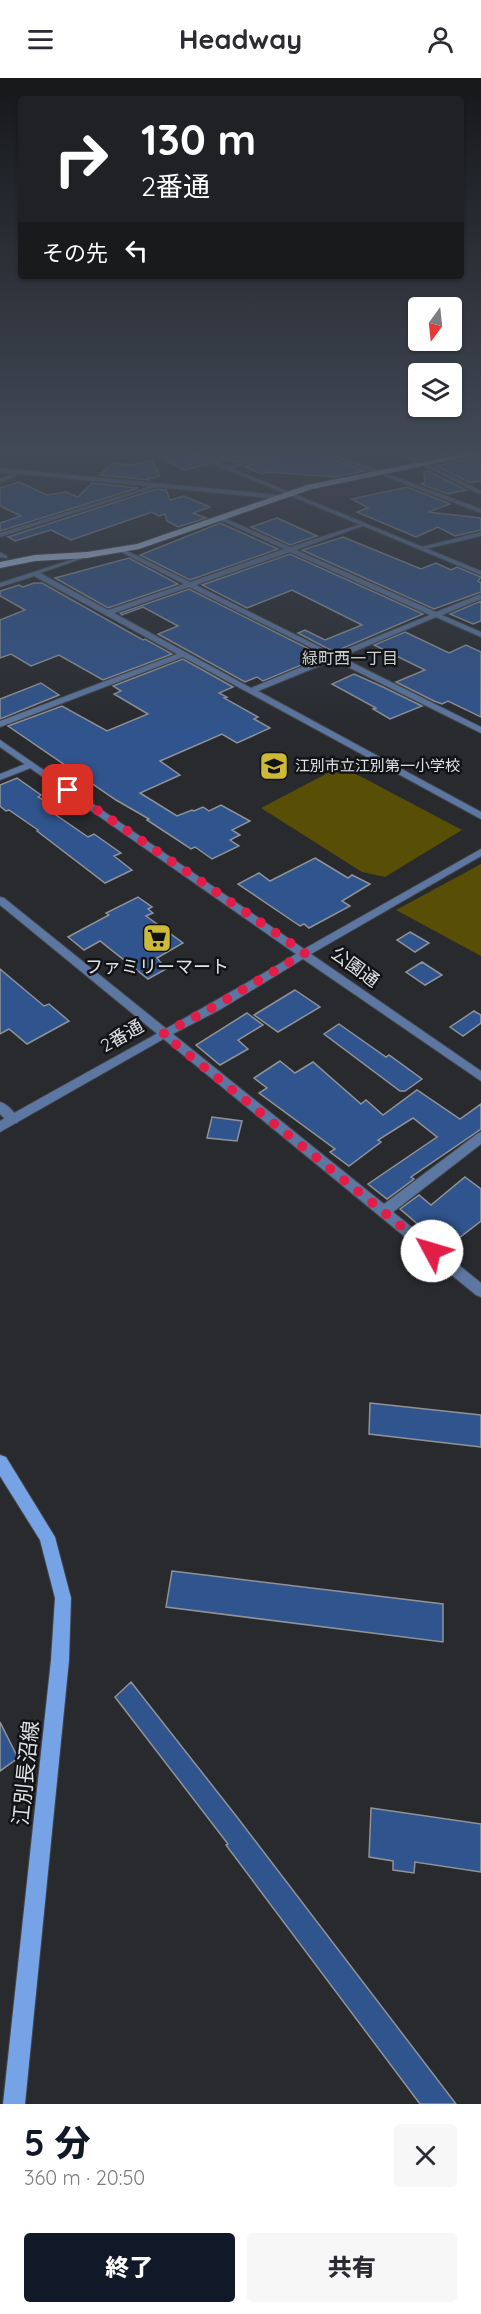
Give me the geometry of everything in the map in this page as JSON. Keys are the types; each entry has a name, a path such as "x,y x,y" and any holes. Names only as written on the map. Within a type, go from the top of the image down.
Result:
{"highway":[{"path":"1,559 44,551 108,546"},
{"path":"1,559 87,555 141,546"}],"main road":[{"name":"江別長沼線","path":"0,1462 46,1537 63,1598 60,1660 14,2104"}],"street":[{"path":"279,546 481,635"},
{"path":"108,613 302,546"},
{"path":"416,546 481,573"},
{"path":"422,548 432,546"},
{"path":"121,550 481,730"},
{"path":"0,585 87,555"},
{"path":"36,574 481,816"},
{"path":"251,691 481,596"},
{"path":"0,724 183,654"},
{"name":"公園通","path":"0,743 481,1077"},
{"path":"0,777 30,765"},
{"name":"2番通","path":"0,1127 481,852"},
{"path":"0,900 481,1291"},
{"path":"0,1106 13,1120"},
{"path":"383,1212 481,1137"}],"shaded area":[{"path":"341,766 462,830 385,877 362,872 261,808"},
{"path":"481,864 481,956 396,910"}],"building":[{"path":"164,546 270,546 278,549 190,580 140,555"},
{"path":"316,546 364,546 421,569 436,563 451,570 457,567 481,577 478,581 481,583 481,592 434,609 302,550"},
{"path":"290,554 423,614 334,652 298,633 305,630 325,640 362,625 292,590 247,608 202,585"},
{"path":"129,558 178,584 108,608 55,578"},
{"path":"42,583 172,654 103,680 59,655 31,666 11,654 0,658 0,620 25,610 0,596 0,591"},
{"path":"189,589 323,656 263,681 257,677 245,682 158,634 178,626 143,607 122,615 120,613"},
{"path":"481,601 481,621 473,624 450,614"},
{"path":"405,632 449,653 466,645 481,652 481,717 448,701 442,704 434,701 396,682 425,670 374,645"},
{"path":"183,659 233,687 219,693 258,717 254,719 270,728 237,743 222,734 160,761 180,775 140,793 177,816 203,807 209,811 221,805 250,821 232,830 240,835 230,840 239,846 212,859 195,847 191,849 8,726 62,706 107,731 148,714 114,694 121,691 113,686"},
{"path":"354,674 422,706 390,719 373,709 376,708 332,684"},
{"path":"41,683 59,695 0,719 0,699"},
{"path":"17,778 41,795 38,797 52,805 46,808 88,837 94,834 121,853 114,856 132,870 105,883 38,830 9,810 6,811 0,806 0,785"},
{"path":"315,858 348,878 352,875 370,884 342,901 350,906 309,928 304,924 300,926 238,884 259,873 270,881"},
{"path":"138,897 152,907 148,909 153,913 146,916 183,943 157,958 166,969 148,979 100,941 84,950 68,937 109,915 106,913"},
{"path":"410,932 429,943 415,952 397,940"},
{"path":"422,962 442,975 425,985 406,972"},
{"path":"0,969 44,1006 49,1004 69,1021 27,1044 9,1029 0,1034"},
{"path":"295,990 320,1007 278,1032 254,1015"},
{"path":"474,1011 481,1015 481,1023 463,1036 450,1027"},
{"path":"247,1013 263,1025 238,1040 248,1049 220,1065 196,1045"},
{"path":"339,1024 422,1079 405,1091 400,1091 324,1034"},
{"path":"280,1061 295,1073 313,1062 361,1104 366,1100 383,1115 417,1090 460,1119 481,1104 481,1129 411,1177 414,1179 387,1199 368,1184 437,1137 413,1118 378,1140 381,1142 349,1166 330,1152 335,1149 259,1093 267,1088 254,1078"},
{"path":"212,1117 242,1121 237,1141 207,1138"},
{"path":"465,1177 481,1189 481,1221 446,1248 400,1209 419,1195 431,1205"},
{"path":"370,1403 481,1415 481,1447 369,1434"},
{"path":"172,1571 443,1604 443,1642 166,1607"},
{"path":"131,1682 456,2104 420,2104 226,1845 228,1844 115,1697"},
{"path":"0,1722 18,1758 0,1771"},
{"path":"371,1808 481,1824 481,1872 415,1862 414,1873 393,1870 393,1861 369,1857"}],"place":[{"name":"江別市立江別第一小学校","path":"274,766"},
{"name":"ファミリーマート","path":"157,938"}],"district":[{"name":"緑町西一丁目","path":"350,658"}],"route":[{"path":"68,790 305,953 260,981 163,1034 432,1251"}]}
